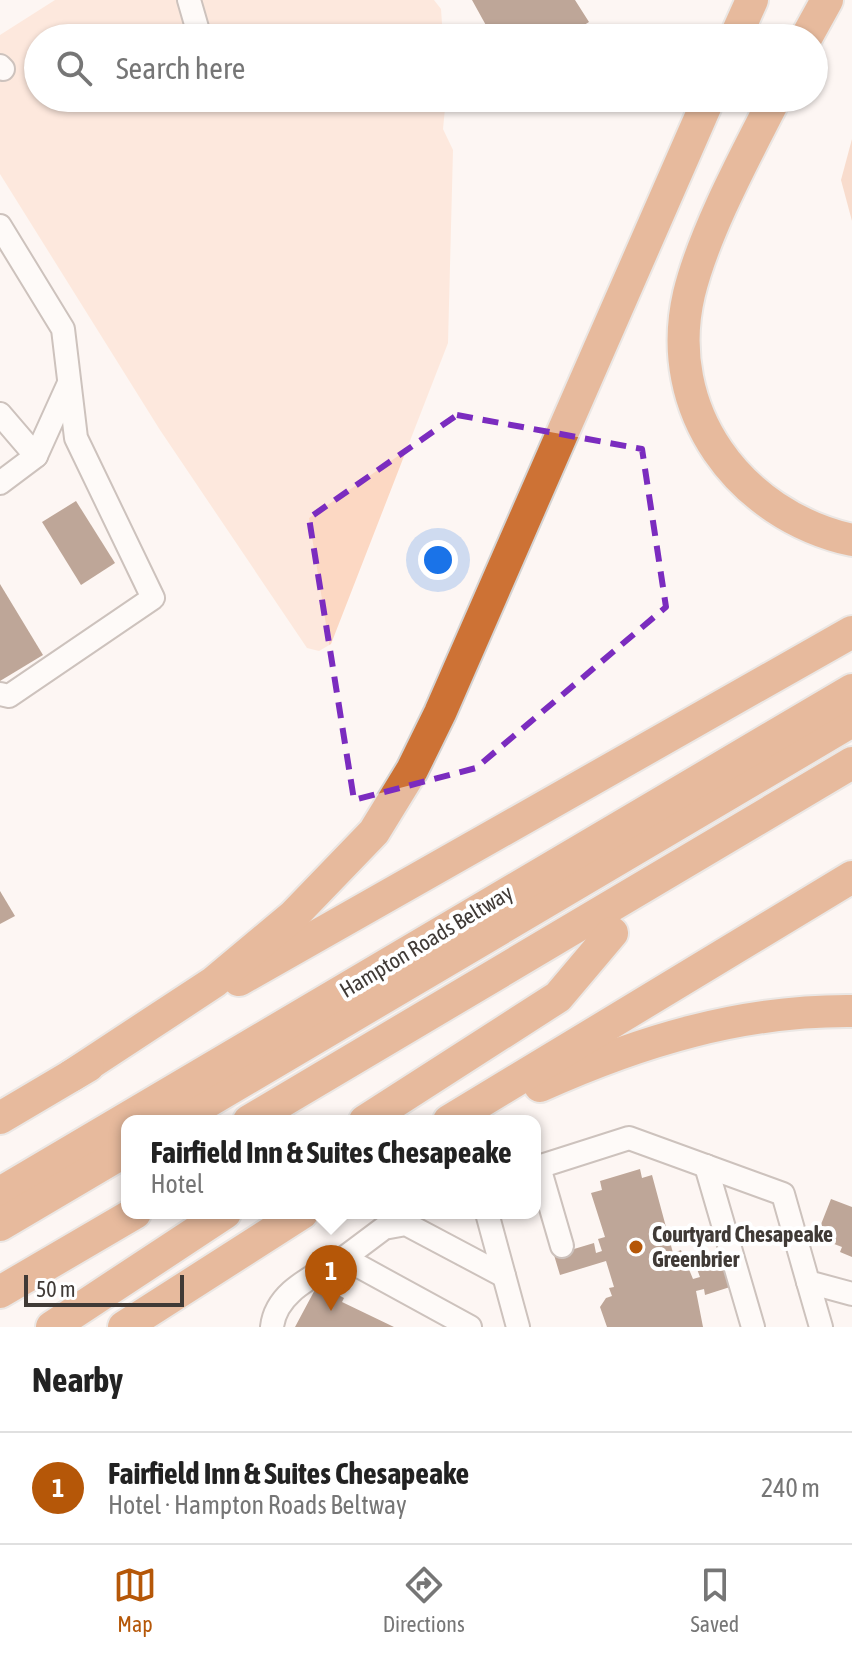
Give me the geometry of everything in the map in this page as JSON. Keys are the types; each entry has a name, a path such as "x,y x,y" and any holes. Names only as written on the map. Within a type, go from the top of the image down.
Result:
{"highway":[{"path":"741,24 752,0"},
{"path":"814,24 827,0"},
{"path":"71,1076 214,982 293,916 374,832 412,770 440,713 703,112"},
{"path":"768,112 700,259 689,296 685,326 689,382 699,416 712,442 746,486 791,520 852,540"},
{"path":"0,1118 852,632"},
{"name":"Hampton Roads Beltway","path":"132,1115 852,690"},
{"path":"185,1115 852,721"},
{"path":"259,1115 852,763"},
{"path":"302,1115 852,788"},
{"path":"459,1115 852,877"},
{"path":"374,1115 558,997 612,933"},
{"path":"478,1115 599,1060 707,1025 852,1011"},
{"name":"Hampton Roads Beltway","path":"0,1193 121,1122"},
{"path":"0,1225 121,1154"},
{"path":"0,1268 121,1197"},
{"path":"0,1292 125,1219"},
{"path":"52,1327 216,1219"},
{"path":"124,1327 293,1219"}],"street":[{"path":"189,0 196,24"},
{"path":"0,226 63,329 76,438 153,598 9,696 0,694"},
{"path":"0,483 36,456 70,382"},
{"path":"0,414 36,456"},
{"path":"541,1166 629,1138 783,1194 821,1327"},
{"path":"706,1166 753,1327"},
{"path":"541,1180 562,1246"},
{"path":"489,1219 518,1327"},
{"path":"272,1327 274,1313 286,1295 384,1228 406,1224 504,1276"},
{"path":"344,1258 470,1327"},
{"path":"808,1282 852,1294"}],"highlighted area":[{"path":"457,415 642,449 666,607 476,768 354,800 309,518"}],"shaded area":[{"path":"55,0 434,0 441,9 442,24 24,24 24,112 445,112 443,129 453,150 448,343 331,644 319,651 307,648 160,430 0,174 0,35"},
{"path":"852,139 852,221 841,180"}],"building":[{"path":"472,0 575,0 589,22 586,24 485,24"},
{"path":"76,501 115,563 81,585 42,522"},
{"path":"0,584 43,655 0,681"},
{"path":"0,891 15,916 0,924"},
{"name":"Courtyard Chesapeake Greenbrier","path":"640,1169 642,1178 652,1175 673,1253 681,1250 693,1279 700,1277 697,1269 722,1261 730,1287 705,1295 704,1289 696,1291 703,1327 607,1327 600,1307 606,1298 612,1296 609,1288 614,1287 606,1261 560,1275 554,1255 594,1243 596,1253 602,1251 598,1239 605,1237 591,1193 602,1190 600,1181"},
{"path":"831,1199 852,1207 852,1257 840,1252 842,1247 816,1237"},
{"path":"318,1284 344,1298 342,1302 394,1327 295,1327"}],"place":[{"name":"Courtyard Chesapeake Greenbrier","path":"636,1247"},
{"name":"Fairfield Inn & Suites Chesapeake","path":"331,1311"}]}
